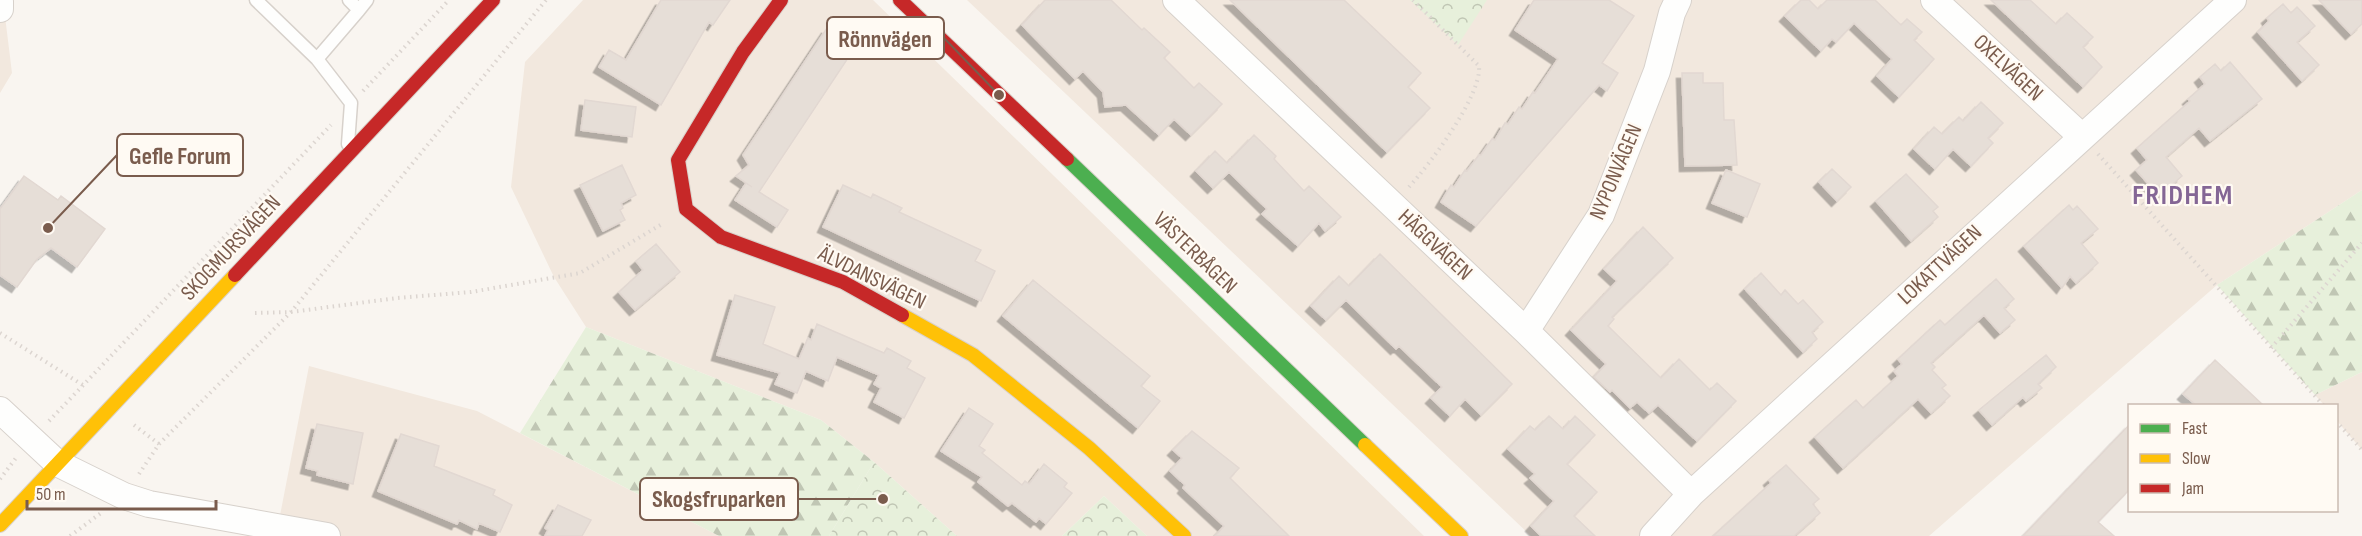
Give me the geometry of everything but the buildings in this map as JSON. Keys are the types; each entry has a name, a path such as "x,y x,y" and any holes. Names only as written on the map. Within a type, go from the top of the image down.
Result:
{"street":[{"name":"SKOGMURSVÄGEN","path":"0,525 493,0"},
{"path":"686,209 678,159 743,52 781,0"},
{"name":"VÄSTERBÅGEN","path":"900,0 1461,536"},
{"name":"HÄGGVÄGEN","path":"1176,0 1526,331 1691,494"},
{"name":"NYPONVÄGEN","path":"1526,331 1601,215 1657,71 1671,13 1678,0"},
{"name":"OXELVÄGEN","path":"1934,0 2081,136"},
{"name":"LOKATTVÄGEN","path":"1653,536 1691,494 2081,136 2233,0"},
{"path":"0,2 0,9"},
{"name":"ÄLVDANSVÄGEN","path":"686,209 721,237 843,282 973,355 1089,448 1184,536"},
{"path":"0,410 57,463 124,496 149,504 327,536"}],"lane":[{"path":"256,0 317,59 351,103 347,156"},
{"path":"317,59 363,5 349,0"}],"path":[{"path":"0,479 30,440 449,0"},
{"path":"159,444 291,312 546,0"},
{"path":"1393,205 1424,171 1450,134 1480,79 1479,66 1413,0"},
{"path":"2081,136 2323,404"},
{"path":"255,313 291,312 397,298 471,292 580,273 686,209"},
{"path":"2271,348 2362,243"},
{"path":"0,333 84,385"},
{"path":"2338,422 2362,450"}],"shaded area":[{"path":"0,0 3,0 12,73 0,93"},
{"path":"583,0 873,0 1424,536 1147,536 1104,496 1062,536 957,536 874,462 821,420 586,327 554,277 511,187 525,62"},
{"path":"967,0 2362,0 2362,190 2217,285 1929,536 1531,536"},
{"path":"309,366 477,411 719,536 276,536"},
{"path":"2362,372 2362,450 2338,422 2338,404 2323,404 2315,395"}],"green space":[{"path":"1410,0 1487,0 1458,45"},
{"path":"2362,190 2362,372 2315,395 2217,285"},
{"path":"586,327 821,420 874,462 829,536 719,536 520,433"},
{"path":"874,462 957,536 829,536"},
{"path":"1104,496 1147,536 1062,536"}],"traffic: fast":[{"path":"1067,159 1365,445"}],"traffic: slow":[{"path":"0,525 235,275"},
{"path":"902,315 973,355 1089,448 1184,536"},
{"path":"1365,445 1461,536"}],"traffic: jam":[{"path":"235,275 493,0"},
{"path":"781,0 743,52 678,160 686,209 721,237 843,282 902,315"},
{"path":"900,0 1067,159"}],"place":[{"name":"Rönnvägen","path":"999,95"},
{"name":"Gefle Forum","path":"48,228"},
{"name":"Skogsfruparken","path":"883,499"}],"district":[{"name":"FRIDHEM","path":"2183,195"}]}
